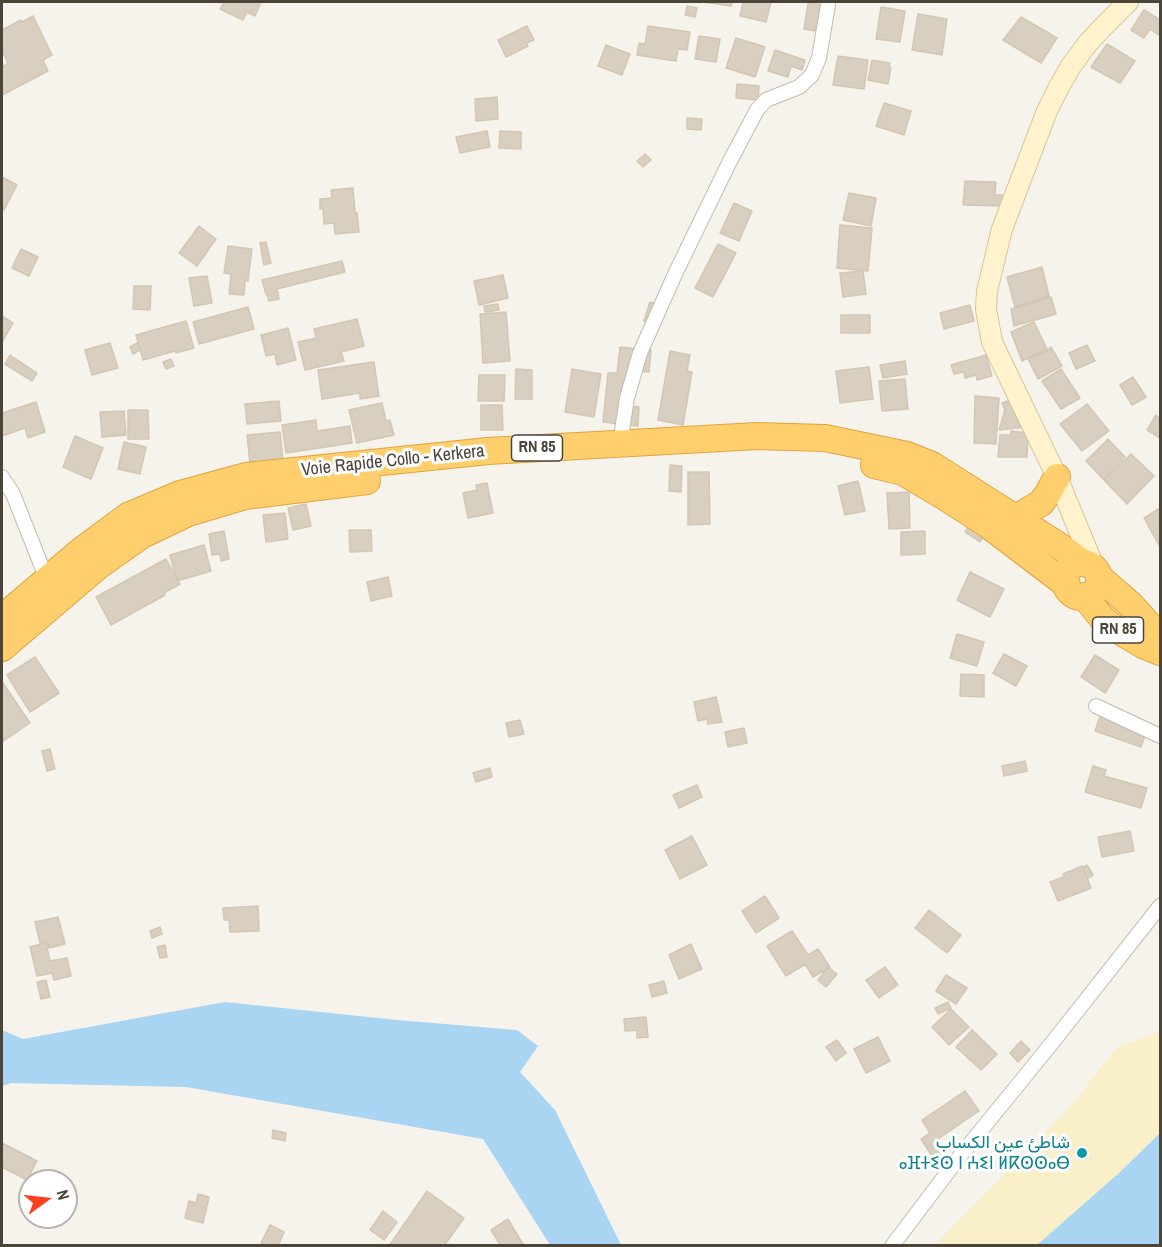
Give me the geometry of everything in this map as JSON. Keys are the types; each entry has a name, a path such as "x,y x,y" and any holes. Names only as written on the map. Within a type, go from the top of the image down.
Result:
{"highway":[{"name":"Voie Rapide Collo - Kerkera","path":"2,618 82,550 128,516 180,494 246,476 488,451 757,436 825,438 907,455 932,465 1013,516 1085,578 1095,610 1113,627 1143,645 1161,652"},
{"name":"Voie Rapide Collo - Kerkera","path":"2,648 98,566 142,535 188,513 245,496 504,464 750,450 823,452 903,472 987,524 1130,604 1161,637"},
{"path":"1013,516 1021,515 1041,503 1057,477"}],"street":[{"path":"1085,578 1057,477 992,342 986,309 987,291 1002,229 1051,103 1071,66 1088,43 1128,2"},
{"path":"620,444 627,399 640,353 672,281 757,110 766,100 799,87 813,75 819,58 828,5"},
{"path":"2,477 13,494 47,580"},
{"path":"1096,706 1161,736"},
{"path":"892,1245 960,1156 1159,910"}],"sand":[{"name":"شاطئ عين الكساب ⴰⴼⵜⵉⵙ ⵏ ⵄⵉⵏ ⵍⴽⵙⵙⴰⴱ","path":"1160,1031 1160,1133 1119,1173 1037,1245 934,1246 1070,1107 1116,1048"}],"water":[{"path":"225,1002 517,1030 538,1046 520,1072 555,1110 621,1245 550,1245 483,1139 186,1087 11,1083 2,1086 2,1030 23,1039"},
{"path":"1160,1133 1160,1245 1037,1245 1119,1173"}],"building":[{"path":"224,2 261,2 255,16 247,12 243,20 220,9"},
{"path":"703,2 732,2 731,6"},
{"path":"743,2 771,2 766,22 740,16"},
{"path":"808,3 832,6 828,33 804,29"},
{"path":"687,6 697,8 695,17 685,15"},
{"path":"881,7 905,11 900,42 876,39"},
{"path":"1144,10 1160,20 1160,36 1150,29 1144,38 1131,30"},
{"path":"918,14 947,19 942,55 912,50"},
{"path":"33,16 52,55 43,60 48,71 2,95 2,67 8,63 2,50 2,30"},
{"path":"1021,17 1057,38 1041,63 1003,40"},
{"path":"527,26 534,40 526,43 528,46 506,57 498,40"},
{"path":"648,26 690,32 687,50 678,49 676,61 637,55 639,43 645,44"},
{"path":"699,36 720,39 716,62 695,59"},
{"path":"736,38 765,47 755,77 726,68"},
{"path":"1107,44 1135,61 1120,83 1091,67"},
{"path":"606,45 630,54 622,75 598,66"},
{"path":"775,50 805,60 802,70 791,66 788,77 768,71"},
{"path":"838,56 868,60 864,89 833,85"},
{"path":"872,60 890,63 888,84 868,80"},
{"path":"737,84 759,86 758,100 736,98"},
{"path":"497,97 498,119 476,121 475,99"},
{"path":"884,103 911,111 904,135 876,126"},
{"path":"687,118 702,119 701,130 687,129"},
{"path":"487,131 490,147 460,153 456,137"},
{"path":"500,131 521,132 521,149 499,148"},
{"path":"645,154 651,160 643,167 637,161"},
{"path":"2,177 17,185 4,210 2,208"},
{"path":"965,181 996,182 995,195 1002,195 1002,206 963,205"},
{"path":"353,188 359,232 335,234 334,223 324,224 320,199 332,198 331,190"},
{"path":"849,193 876,198 871,226 843,220"},
{"path":"734,203 752,211 739,241 720,233"},
{"path":"840,225 872,228 868,271 837,268"},
{"path":"199,226 216,239 197,266 179,253"},
{"path":"266,242 271,263 264,265 260,243"},
{"path":"718,244 736,253 713,297 695,288"},
{"path":"228,246 252,249 244,295 229,294 231,274 224,273"},
{"path":"21,249 38,257 29,276 12,268"},
{"path":"342,261 345,272 277,289 279,299 269,301 262,280"},
{"path":"1042,267 1049,296 1015,307 1007,277"},
{"path":"863,271 866,294 843,297 840,273"},
{"path":"503,275 508,298 479,305 474,281"},
{"path":"207,276 212,303 194,306 189,278"},
{"path":"134,286 151,286 150,310 133,309"},
{"path":"1051,297 1056,314 1014,326 1011,309"},
{"path":"650,302 666,307 660,326 644,321"},
{"path":"498,304 499,310 485,312 484,306"},
{"path":"970,305 974,321 944,329 940,313"},
{"path":"248,307 254,329 199,344 193,322"},
{"path":"506,312 510,361 483,363 480,314"},
{"path":"841,315 870,315 870,333 841,333"},
{"path":"2,316 13,323 2,342"},
{"path":"357,319 364,346 341,352 344,361 305,370 298,342 316,338 314,329"},
{"path":"186,321 194,348 143,360 136,335"},
{"path":"1034,322 1047,349 1022,361 1011,332"},
{"path":"288,328 296,360 277,365 275,354 266,356 261,335"},
{"path":"110,343 118,368 92,375 85,350"},
{"path":"137,343 140,350 133,354 130,347"},
{"path":"1087,345 1095,361 1076,369 1069,353"},
{"path":"620,347 651,350 649,372 633,371 630,406 639,407 638,426 603,422 608,373 617,373"},
{"path":"1051,347 1062,366 1038,379 1028,359"},
{"path":"670,351 690,355 687,371 692,372 683,425 658,420"},
{"path":"10,355 37,373 32,381 5,364"},
{"path":"986,355 992,376 977,380 976,375 965,378 964,372 954,374 951,365"},
{"path":"171,359 174,366 166,369 163,362"},
{"path":"905,361 907,374 883,378 880,365"},
{"path":"374,362 379,396 360,399 360,393 322,399 318,370"},
{"path":"869,367 873,399 840,403 836,371"},
{"path":"516,369 532,370 532,399 515,399"},
{"path":"572,369 601,374 594,417 565,412"},
{"path":"1061,369 1080,398 1061,409 1042,381"},
{"path":"479,375 505,375 504,401 478,401"},
{"path":"1133,377 1146,397 1132,405 1120,385"},
{"path":"905,379 908,409 882,411 879,381"},
{"path":"975,396 999,398 996,444 974,443"},
{"path":"1016,398 1026,427 999,430 1005,410 1002,403"},
{"path":"279,401 281,421 247,424 245,404"},
{"path":"36,402 45,432 28,438 25,428 2,436 2,413"},
{"path":"382,403 386,421 390,420 394,435 357,443 349,410"},
{"path":"1087,404 1109,431 1082,451 1060,424"},
{"path":"481,405 502,405 503,430 481,430"},
{"path":"128,410 148,410 149,439 128,439"},
{"path":"124,411 126,435 102,437 100,412"},
{"path":"1156,415 1160,418 1160,438 1147,430"},
{"path":"316,420 317,431 350,426 352,443 286,453 282,425"},
{"path":"1011,431 1028,433 1027,457 998,457 1000,435 1011,435"},
{"path":"280,432 283,460 250,463 247,435"},
{"path":"75,436 103,448 91,479 63,467"},
{"path":"1108,439 1125,457 1103,479 1086,461"},
{"path":"124,442 146,447 140,474 118,469"},
{"path":"1131,454 1154,476 1127,504 1104,480"},
{"path":"670,465 682,466 681,492 669,491"},
{"path":"688,472 709,472 710,524 688,525"},
{"path":"858,481 865,511 845,515 838,486"},
{"path":"487,483 493,513 468,518 463,493 477,490 476,485"},
{"path":"909,492 910,528 889,529 887,493"},
{"path":"306,504 311,526 293,530 288,508"},
{"path":"1160,508 1160,547 1144,518"},
{"path":"285,513 288,539 266,542 263,515"},
{"path":"975,516 990,526 980,542 965,532"},
{"path":"349,530 371,530 372,551 350,552"},
{"path":"224,531 229,559 221,561 220,554 212,555 209,534"},
{"path":"925,531 925,554 901,555 901,532"},
{"path":"204,545 211,571 177,581 170,555"},
{"path":"166,559 180,584 111,625 96,597"},
{"path":"970,572 1004,589 990,617 957,600"},
{"path":"388,577 392,596 371,601 367,582"},
{"path":"957,634 984,642 977,666 950,658"},
{"path":"1004,654 1027,666 1016,686 993,673"},
{"path":"1095,655 1119,670 1105,693 1081,677"},
{"path":"35,657 59,693 30,712 7,675"},
{"path":"961,674 984,675 984,697 960,696"},
{"path":"2,684 30,723 2,742"},
{"path":"716,697 722,722 708,724 707,719 698,721 694,702"},
{"path":"1103,708 1149,724 1141,747 1095,731"},
{"path":"520,720 524,734 509,737 506,723"},
{"path":"744,728 747,743 728,747 725,732"},
{"path":"50,749 55,769 47,771 42,751"},
{"path":"1025,761 1027,771 1004,776 1002,766"},
{"path":"1093,766 1106,770 1104,776 1147,788 1141,808 1085,792"},
{"path":"490,768 492,777 476,782 473,773"},
{"path":"697,785 702,797 679,808 673,795"},
{"path":"1130,831 1134,851 1102,857 1098,837"},
{"path":"692,836 707,865 680,879 665,850"},
{"path":"1087,865 1093,875 1088,878 1082,868"},
{"path":"1082,866 1091,888 1058,901 1050,882"},
{"path":"765,896 779,918 756,933 742,911"},
{"path":"258,906 259,931 230,932 229,920 224,920 223,908"},
{"path":"929,910 961,935 947,953 915,928"},
{"path":"58,917 65,944 49,948 47,941 40,943 35,922"},
{"path":"160,927 162,934 152,938 150,931"},
{"path":"792,931 808,955 818,949 830,967 813,977 805,964 786,976 767,946"},
{"path":"46,943 50,961 67,958 71,976 54,980 52,973 37,976 30,947"},
{"path":"691,944 702,969 679,979 669,955"},
{"path":"165,945 167,957 160,958 157,947"},
{"path":"828,967 837,974 826,987 818,980"},
{"path":"885,967 898,985 879,998 866,980"},
{"path":"946,975 967,988 956,1004 936,991"},
{"path":"46,980 50,997 41,999 37,982"},
{"path":"664,981 667,993 652,997 649,985"},
{"path":"948,1002 951,1008 938,1014 935,1008"},
{"path":"951,1009 969,1027 949,1045 932,1027"},
{"path":"646,1017 648,1037 637,1038 637,1030 625,1031 624,1019"},
{"path":"972,1030 997,1054 981,1070 956,1047"},
{"path":"878,1037 890,1061 866,1073 854,1049"},
{"path":"837,1040 846,1053 836,1061 826,1047"},
{"path":"1021,1041 1030,1050 1018,1062 1010,1053"},
{"path":"965,1091 979,1111 938,1139 945,1150 933,1158 921,1139 930,1133 922,1120"},
{"path":"273,1130 286,1133 285,1141 272,1138"},
{"path":"2,1143 37,1161 33,1169 18,1169 18,1175 2,1167"},
{"path":"427,1191 464,1218 444,1246 389,1246"},
{"path":"198,1194 209,1197 203,1223 185,1218 189,1201 196,1203"},
{"path":"383,1211 397,1222 384,1240 370,1230"},
{"path":"508,1219 524,1246 501,1246 491,1230"},
{"path":"270,1225 284,1232 278,1246 267,1246 261,1243"}],"place":[{"name":"شاطئ عين الكساب ⴰⴼⵜⵉⵙ ⵏ ⵄⵉⵏ ⵍⴽⵙⵙⴰⴱ","path":"1082,1153"}]}
